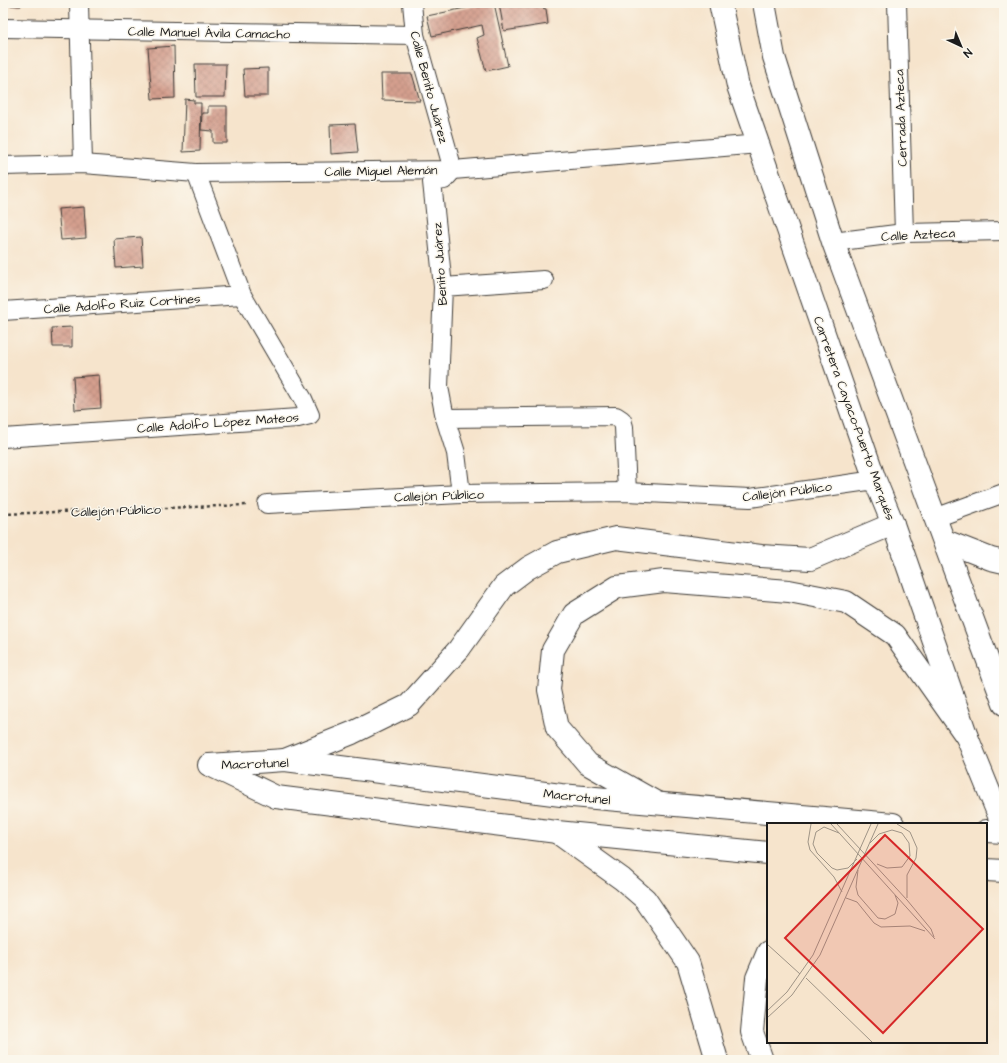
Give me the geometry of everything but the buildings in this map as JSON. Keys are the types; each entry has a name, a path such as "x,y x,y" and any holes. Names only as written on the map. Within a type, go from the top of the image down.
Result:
{"main road":[{"name":"Carretera Cayaco-Puerto Marqués","path":"720,3 738,86 875,480 893,524 967,737 1004,828"},
{"path":"764,3 774,57 833,242 1004,704"},
{"path":"285,760 352,733 409,705 459,649 504,586 528,568 557,552 616,538 761,556 810,559 893,524"},
{"path":"944,541 991,559 1004,562"},
{"path":"657,803 588,764 557,728 550,690 553,650 574,614 617,587 664,580 789,590 846,602 895,635 967,737"},
{"name":"Macrotunel","path":"767,853 557,832 276,797 209,765 285,760 561,795 882,823"},
{"path":"987,831 1004,832"},
{"path":"557,832 622,879 645,899 688,962 717,1060"},
{"path":"987,870 1004,871"},
{"path":"762,1060 752,1032 757,978 767,954"}],"street":[{"path":"78,3 83,164"},
{"name":"Calle Benito Juárez","path":"412,3 415,35 453,170"},
{"name":"Cerrada Azteca","path":"897,3 904,233"},
{"name":"Calle Manuel Ávila Camacho","path":"3,28 415,35"},
{"name":"Calle Miguel Alemán","path":"3,166 83,164 196,173 453,170 758,144"},
{"name":"Benito Juárez","path":"453,170 444,180 432,182 443,287 439,387 445,418 456,453 461,494"},
{"name":"Calle Adolfo López Mateos","path":"3,438 290,418 310,415 303,399 242,295 196,173"},
{"name":"Calle Azteca","path":"833,242 904,233 1004,231"},
{"path":"443,287 544,280"},
{"name":"Calle Adolfo Ruiz Cortines","path":"3,311 242,295"},
{"path":"445,418 616,416 622,420 624,427 628,492"},
{"name":"Callejón Público","path":"268,504 461,494 628,492 750,498 875,480"},
{"path":"935,518 1004,493"}],"path":[{"name":"Callejón Público","path":"3,514 268,504"}]}
